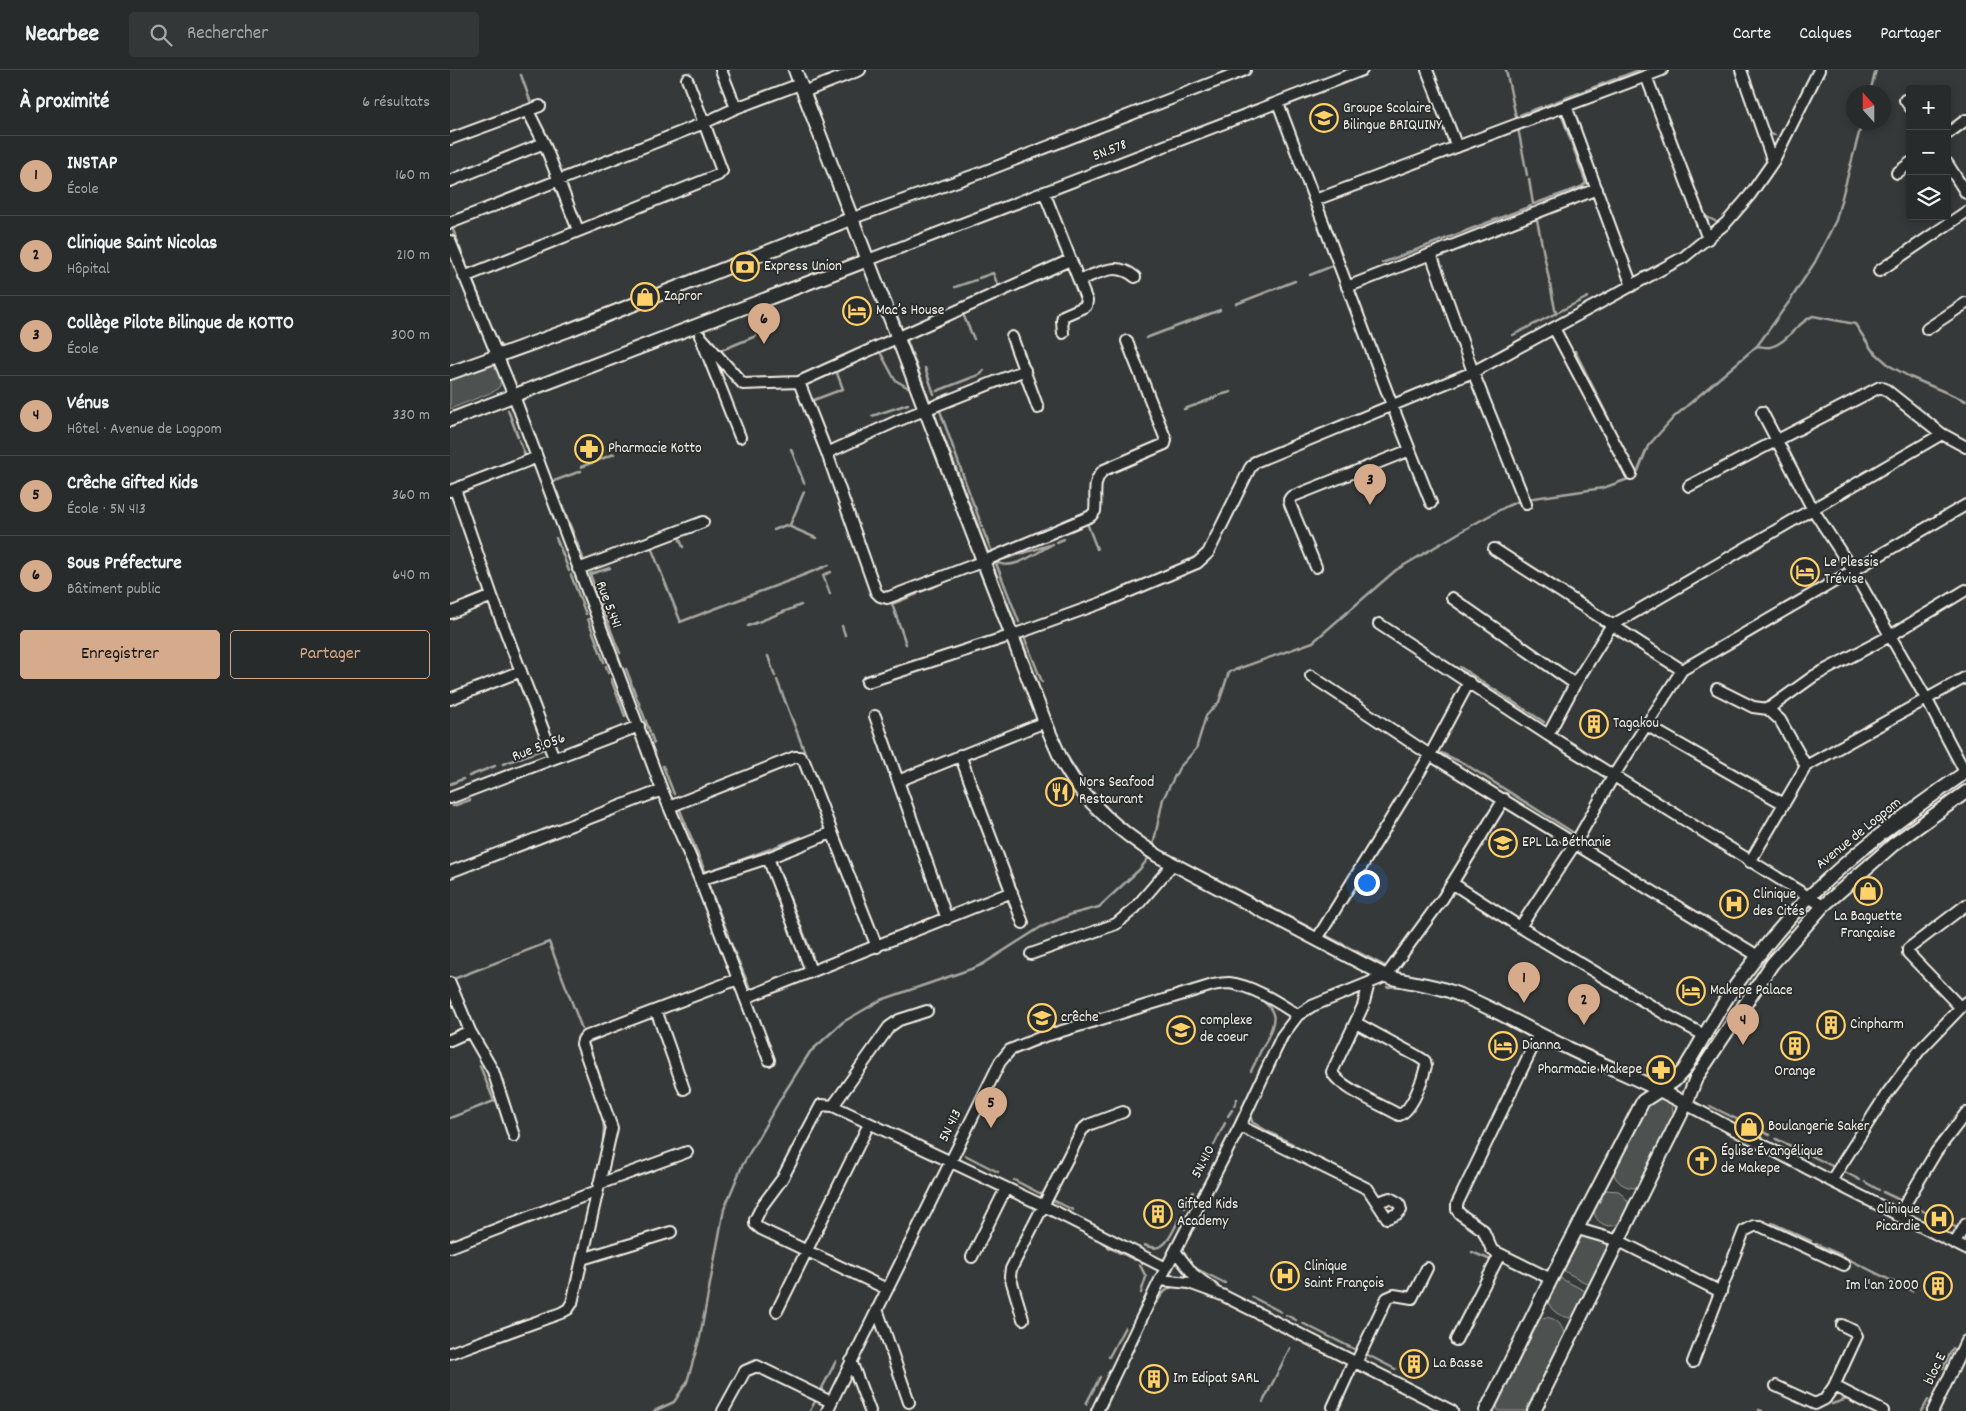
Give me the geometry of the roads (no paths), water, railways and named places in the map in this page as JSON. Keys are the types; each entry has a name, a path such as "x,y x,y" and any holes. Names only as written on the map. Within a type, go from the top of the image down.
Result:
{"main road":[{"path":"795,70 1045,722 1065,766 1096,808 1134,840 1158,856 1386,976 1401,982 1427,985 1454,992 1686,1104"},
{"path":"450,373 618,312 705,275 820,233 853,218"},
{"path":"450,420 698,331 868,260"},
{"name":"Avenue de Logpom","path":"1486,1411 1551,1279 1643,1101 1674,1080 1684,1070 1731,992 1758,956 1810,896 1842,866 1880,836 1966,773"},
{"name":"Avenue de Logpom","path":"1534,1411 1686,1104 1696,1078 1772,964 1823,906 1894,844 1966,792"}],"street":[{"path":"720,70 736,108"},
{"path":"450,223 704,123 736,108 860,70"},
{"path":"853,218 983,172 1245,70"},
{"name":"5N.578","path":"868,260 1362,70"},
{"path":"1427,70 1457,147"},
{"path":"1315,200 1662,70"},
{"path":"1741,70 1773,162"},
{"path":"867,682 1012,635 1104,602 1197,563 1208,553 1250,468 1256,462 1473,372 1684,257 1726,223 1750,196 1773,162 1819,70"},
{"path":"1646,76 1708,239"},
{"path":"464,277 721,174 687,79"},
{"path":"1278,103 1392,405 1431,502"},
{"path":"450,139 540,106"},
{"path":"1566,106 1632,286"},
{"path":"528,110 544,143 578,230"},
{"path":"1951,131 1966,120"},
{"path":"450,181 544,143"},
{"path":"1897,173 1906,166"},
{"path":"1951,170 1966,194"},
{"path":"1347,287 1597,189"},
{"path":"1044,192 1087,304 1063,316 1063,333"},
{"path":"1879,270 1966,212"},
{"name":"Rue 5.441","path":"450,241 496,357 514,396 662,790 700,880 769,1060"},
{"path":"1431,254 1473,372 1526,504"},
{"path":"698,331 743,384 799,382 1070,260"},
{"path":"1079,280 1113,268 1121,268 1135,277"},
{"path":"1927,329 1966,303"},
{"path":"1554,328 1630,474"},
{"path":"698,331 740,436"},
{"path":"1012,338 1038,408"},
{"path":"799,382 827,453 876,592 880,596 887,598 984,561 1091,516 1095,511 1095,482 1098,475 1104,470 1165,444 1166,440 1127,341"},
{"path":"827,453 926,409 1025,370"},
{"path":"1690,486 1880,387 1942,434 1966,447"},
{"path":"1762,412 1812,508 1853,571 1927,700 1966,773"},
{"path":"1548,735 1575,684 1611,626 1942,434"},
{"path":"1316,567 1290,504 1289,500 1291,497 1410,450"},
{"path":"536,458 453,490 554,758"},
{"path":"1520,927 1575,844 1614,775 1682,670 1966,506"},
{"path":"578,569 703,522"},
{"path":"1494,549 1682,670"},
{"path":"1768,709 1814,676 1890,636 1966,590"},
{"path":"450,613 492,596"},
{"path":"1452,598 1575,684"},
{"path":"1379,624 1548,735 1750,862 1810,896 1823,906"},
{"path":"450,699 520,671"},
{"path":"1311,676 1430,755 1758,956"},
{"path":"1750,862 1806,766 1966,677"},
{"path":"1317,939 1430,755 1469,682"},
{"path":"1717,689 1753,707 1768,709 1780,720 1806,766"},
{"path":"875,716 947,919"},
{"path":"898,781 1045,722"},
{"path":"1646,725 1784,804"},
{"name":"Rue 5.056","path":"450,798 639,726"},
{"path":"960,755 1023,923"},
{"path":"669,807 795,757 800,757 804,761 877,946"},
{"path":"450,872 662,790"},
{"path":"1386,976 1452,883 1504,799"},
{"path":"700,880 768,858 831,833"},
{"path":"768,858 811,971"},
{"path":"1030,954 1116,924 1135,908 1173,864"},
{"path":"1452,883 1520,927 1649,1005 1704,1035"},
{"path":"745,998 1012,892"},
{"path":"1831,1181 1886,1095 1919,1052 1963,1005 1908,953 1908,948 1966,905"},
{"name":"5N.410","path":"1097,1411 1166,1268 1240,1126 1282,1036 1298,1014 1312,1006 1386,976"},
{"path":"450,1354 561,1313 568,1309 572,1303 612,1128 582,1044 585,1036 738,979"},
{"path":"450,983 470,1032 494,1071 514,1136"},
{"name":"5N 413","path":"829,1408 1000,1062 1010,1050 1213,985 1229,983 1268,997 1298,1014"},
{"path":"1356,1024 1424,1061 1426,1066 1418,1091 1402,1114 1399,1115 1346,1086 1334,1077 1333,1068 1356,1024 1369,983"},
{"path":"656,1010 684,1089"},
{"path":"833,1106 889,1027 894,1022 926,1011"},
{"path":"450,1040 470,1032"},
{"path":"1539,1034 1457,1204 1460,1214 1483,1230 1490,1248 1551,1279"},
{"path":"887,1289 761,1229 755,1224 755,1220 771,1192 782,1179 819,1107 825,1104 951,1161 1166,1268"},
{"path":"1686,1104 1898,1216 1966,1249"},
{"path":"1023,1319 1010,1273 1082,1130 1088,1125 1123,1112"},
{"path":"1898,1216 1936,1152 1966,1113"},
{"path":"777,1311 869,1124"},
{"path":"1240,1126 1364,1186 1378,1202"},
{"path":"450,1247 687,1152"},
{"path":"972,1256 1006,1188"},
{"path":"1955,1243 1966,1224"},
{"path":"1693,1362 1744,1231 1754,1226 1760,1226 1844,1265"},
{"path":"1578,1229 1619,1241 1721,1292"},
{"path":"582,1259 671,1232"},
{"path":"1175,1251 1193,1274 1222,1295"},
{"path":"1456,1340 1500,1254"},
{"path":"1333,1407 1387,1298 1394,1295 1412,1298 1427,1268"},
{"path":"1160,1280 1189,1283 1222,1295 1452,1411"},
{"path":"877,1309 909,1402"},
{"path":"1776,1386 1815,1404 1825,1399 1834,1386 1857,1336 1854,1331 1842,1325"},
{"name":"bloc E","path":"1933,1411 1966,1340"},
{"path":"851,1361 870,1411"},
{"path":"723,1411 745,1371 758,1366 829,1408"},
{"path":"1834,1386 1883,1411"}],"waterway":[{"path":"1506,70 1516,117"},
{"path":"1545,106 1639,70"},
{"path":"1872,85 1876,70"},
{"path":"521,75 531,103"},
{"path":"1520,115 1541,107"},
{"path":"1534,204 1581,187 1586,183 1562,116"},
{"path":"1518,128 1527,175"},
{"path":"1527,499 1603,488 1631,478 1638,471 1648,446 1674,417 1757,346 1815,262 1836,220 1860,130"},
{"path":"1766,132 1767,134 1775,135"},
{"path":"1529,179 1533,204"},
{"path":"1382,263 1531,206"},
{"path":"1536,215 1556,314"},
{"path":"1705,216 1715,221"},
{"path":"451,225 458,242"},
{"path":"459,246 466,263"},
{"path":"1310,275 1335,265 1334,263"},
{"path":"1048,275 1069,267"},
{"path":"979,278 993,273 999,288"},
{"path":"471,276 476,289"},
{"path":"955,287 976,280"},
{"path":"883,281 901,326"},
{"path":"1236,304 1295,281"},
{"path":"478,293 487,317"},
{"path":"1513,335 1588,297"},
{"path":"1146,338 1220,310"},
{"path":"962,312 974,339"},
{"path":"1757,346 1768,347 1782,342 1802,323 1813,316 1855,324 1872,350 1890,366 1910,377 1966,401"},
{"path":"717,352 756,336"},
{"path":"906,338 924,386"},
{"path":"496,341 504,349"},
{"path":"893,344 904,371"},
{"path":"879,350 895,380 907,387"},
{"path":"1575,351 1609,419"},
{"path":"811,401 843,389 835,368"},
{"path":"925,368 934,394"},
{"path":"937,391 981,374 984,370"},
{"path":"1220,395 1231,392"},
{"path":"1211,399 1218,396"},
{"path":"1198,404 1209,400"},
{"path":"872,416 908,404"},
{"path":"1184,409 1196,405"},
{"path":"939,408 974,506"},
{"path":"508,410 518,437"},
{"path":"933,410 942,434"},
{"path":"812,431 821,452"},
{"path":"943,435 961,481"},
{"path":"519,440 526,457"},
{"path":"791,449 804,483"},
{"path":"581,467 614,454"},
{"path":"554,481 581,471"},
{"path":"961,483 979,528"},
{"path":"557,492 583,558"},
{"path":"790,525 804,492"},
{"path":"1153,846 1163,799 1179,768 1196,749 1206,716 1219,702 1229,672 1313,642 1396,570 1474,524 1522,500"},
{"path":"975,507 982,527"},
{"path":"1073,529 1087,523 1097,549"},
{"path":"774,530 786,525 816,538"},
{"path":"979,530 988,553"},
{"path":"983,530 992,552"},
{"path":"678,535 683,547"},
{"path":"556,538 559,545"},
{"path":"1057,542 1064,539"},
{"path":"996,562 1010,565 1017,563 1053,544 1004,559"},
{"path":"560,547 569,571"},
{"path":"651,547 680,620"},
{"path":"992,563 1015,623"},
{"path":"996,563 1019,622"},
{"path":"796,578 829,565"},
{"path":"599,598 590,574 610,568"},
{"path":"978,568 992,601"},
{"path":"830,594 823,575 831,572"},
{"path":"1544,572 1549,579"},
{"path":"571,575 586,614"},
{"path":"748,596 794,579"},
{"path":"920,592 938,585"},
{"path":"906,644 892,604 917,594"},
{"path":"680,622 746,597"},
{"path":"600,601 616,644"},
{"path":"748,626 801,605"},
{"path":"588,619 604,662"},
{"path":"842,626 845,635"},
{"path":"1023,634 1042,682"},
{"path":"1020,636 1038,683"},
{"path":"617,646 620,653"},
{"path":"768,656 775,676"},
{"path":"606,666 608,673"},
{"path":"1460,667 1544,722"},
{"path":"626,669 631,682"},
{"path":"611,679 625,716"},
{"path":"777,680 807,758"},
{"path":"631,683 650,732"},
{"path":"450,693 462,689"},
{"path":"651,735 654,743"},
{"path":"503,764 544,749"},
{"path":"1065,753 1083,781 1115,817"},
{"path":"1441,753 1465,764 1574,833"},
{"path":"469,776 495,766"},
{"path":"663,766 674,794"},
{"path":"450,784 463,779"},
{"path":"969,794 1003,885"},
{"path":"453,806 470,800"},
{"path":"680,810 706,874"},
{"path":"720,868 801,837"},
{"path":"654,1411 674,1402 687,1382 700,1337 724,1209 742,1166 810,1052 843,1022 881,1000 974,968 1041,927 1072,914 1099,907 1140,869 1150,856"},
{"path":"931,859 934,867"},
{"path":"1177,859 1307,926"},
{"path":"775,860 785,884"},
{"path":"707,881 728,934"},
{"path":"787,891 813,957"},
{"path":"863,898 878,934"},
{"path":"1327,936 1389,968"},
{"path":"729,939 752,993"},
{"path":"451,980 549,942 582,1029"},
{"path":"1387,987 1400,986"},
{"path":"1337,1001 1363,992"},
{"path":"1259,998 1270,1007 1274,1016 1267,1039"},
{"path":"1474,1008 1505,1023"},
{"path":"1509,1026 1522,1032"},
{"path":"1268,1077 1290,1034"},
{"path":"587,1040 602,1083"},
{"path":"1262,1049 1266,1041"},
{"path":"1035,1046 1043,1043"},
{"path":"1256,1061 1261,1050"},
{"path":"1008,1060 1014,1055"},
{"path":"1251,1071 1255,1063"},
{"path":"450,1118 494,1101 480,1066"},
{"path":"1234,1106 1237,1099"},
{"path":"1710,1106 1755,1128"},
{"path":"1228,1116 1232,1110"},
{"path":"1251,1112 1252,1122 1267,1131"},
{"path":"602,1114 603,1141"},
{"path":"1214,1145 1225,1123"},
{"path":"1758,1130 1770,1135"},
{"path":"1269,1132 1293,1144"},
{"path":"1776,1139 1795,1148"},
{"path":"1808,1154 1834,1167"},
{"path":"965,1155 998,1172"},
{"path":"1772,1156 1786,1163"},
{"path":"1841,1170 1860,1180"},
{"path":"1014,1180 1045,1196"},
{"path":"1865,1182 1879,1190"},
{"path":"1185,1208 1193,1192"},
{"path":"1883,1192 1904,1202"},
{"path":"1051,1199 1073,1210"},
{"path":"1909,1204 1937,1218"},
{"path":"1144,1245 1151,1247 1162,1245 1170,1237 1179,1219"},
{"path":"1940,1219 1957,1228"},
{"path":"1772,1223 1811,1241"},
{"path":"1816,1244 1841,1255"},
{"path":"1108,1247 1116,1251"},
{"path":"1118,1252 1126,1255"},
{"path":"1472,1252 1493,1261 1492,1263"},
{"path":"1127,1256 1136,1260"},
{"path":"1844,1257 1912,1291"},
{"path":"1140,1265 1146,1277 1141,1293"},
{"path":"1193,1267 1225,1283"},
{"path":"1157,1302 1164,1292 1175,1286"},
{"path":"1252,1297 1281,1312"},
{"path":"1286,1315 1296,1320"},
{"path":"1302,1323 1356,1350"},
{"path":"1109,1357 1125,1327"},
{"path":"1133,1351 1141,1333"},
{"path":"1263,1402 1290,1348"},
{"path":"1943,1368 1953,1348"},
{"path":"1364,1353 1395,1369"},
{"path":"820,1392 836,1361"},
{"path":"1086,1404 1100,1377"},
{"path":"1104,1411 1117,1383"},
{"path":"812,1407 817,1398"},
{"path":"1832,1404 1850,1398"},
{"path":"1922,1411 1928,1400"},
{"path":"1428,1405 1440,1411"}],"place":[{"name":"Groupe Scolaire Bilingue BRIQUINY","path":"1324,118"},
{"name":"Express Union","path":"745,267"},
{"name":"Zapror","path":"645,297"},
{"name":"Mac’s House","path":"857,311"},
{"name":"Sous Préfecture","path":"764,344"},
{"name":"Pharmacie Kotto","path":"589,449"},
{"name":"Collège Pilote Bilingue de KOTTO","path":"1370,505"},
{"name":"Le Plessis Trévise","path":"1805,572"},
{"name":"Tagakou","path":"1594,724"},
{"name":"Nors Seafood Restaurant","path":"1060,792"},
{"name":"EPL La Béthanie","path":"1503,843"},
{"name":"La Baguette Française","path":"1868,891"},
{"name":"Clinique des Cités","path":"1734,904"},
{"name":"Makepe Palace","path":"1691,991"},
{"name":"INSTAP","path":"1524,1003"},
{"name":"crêche","path":"1042,1018"},
{"name":"Clinique Saint Nicolas","path":"1584,1025"},
{"name":"Cinpharm","path":"1831,1025"},
{"name":"complexe de coeur","path":"1181,1030"},
{"name":"Vénus","path":"1743,1045"},
{"name":"Dianna","path":"1503,1046"},
{"name":"Orange","path":"1795,1046"},
{"name":"Pharmacie Makepe","path":"1661,1070"},
{"name":"Boulangerie Saker","path":"1749,1127"},
{"name":"Crêche Gifted Kids","path":"991,1128"},
{"name":"Église Évangélique de Makepe","path":"1702,1161"},
{"name":"Gifted Kids Academy","path":"1158,1214"},
{"name":"Clinique Picardie","path":"1939,1219"},
{"name":"Clinique Saint François","path":"1285,1276"},
{"name":"Im l'an 2000","path":"1938,1286"},
{"name":"La Basse","path":"1414,1364"},
{"name":"Im Edipat SARL","path":"1154,1379"}]}
